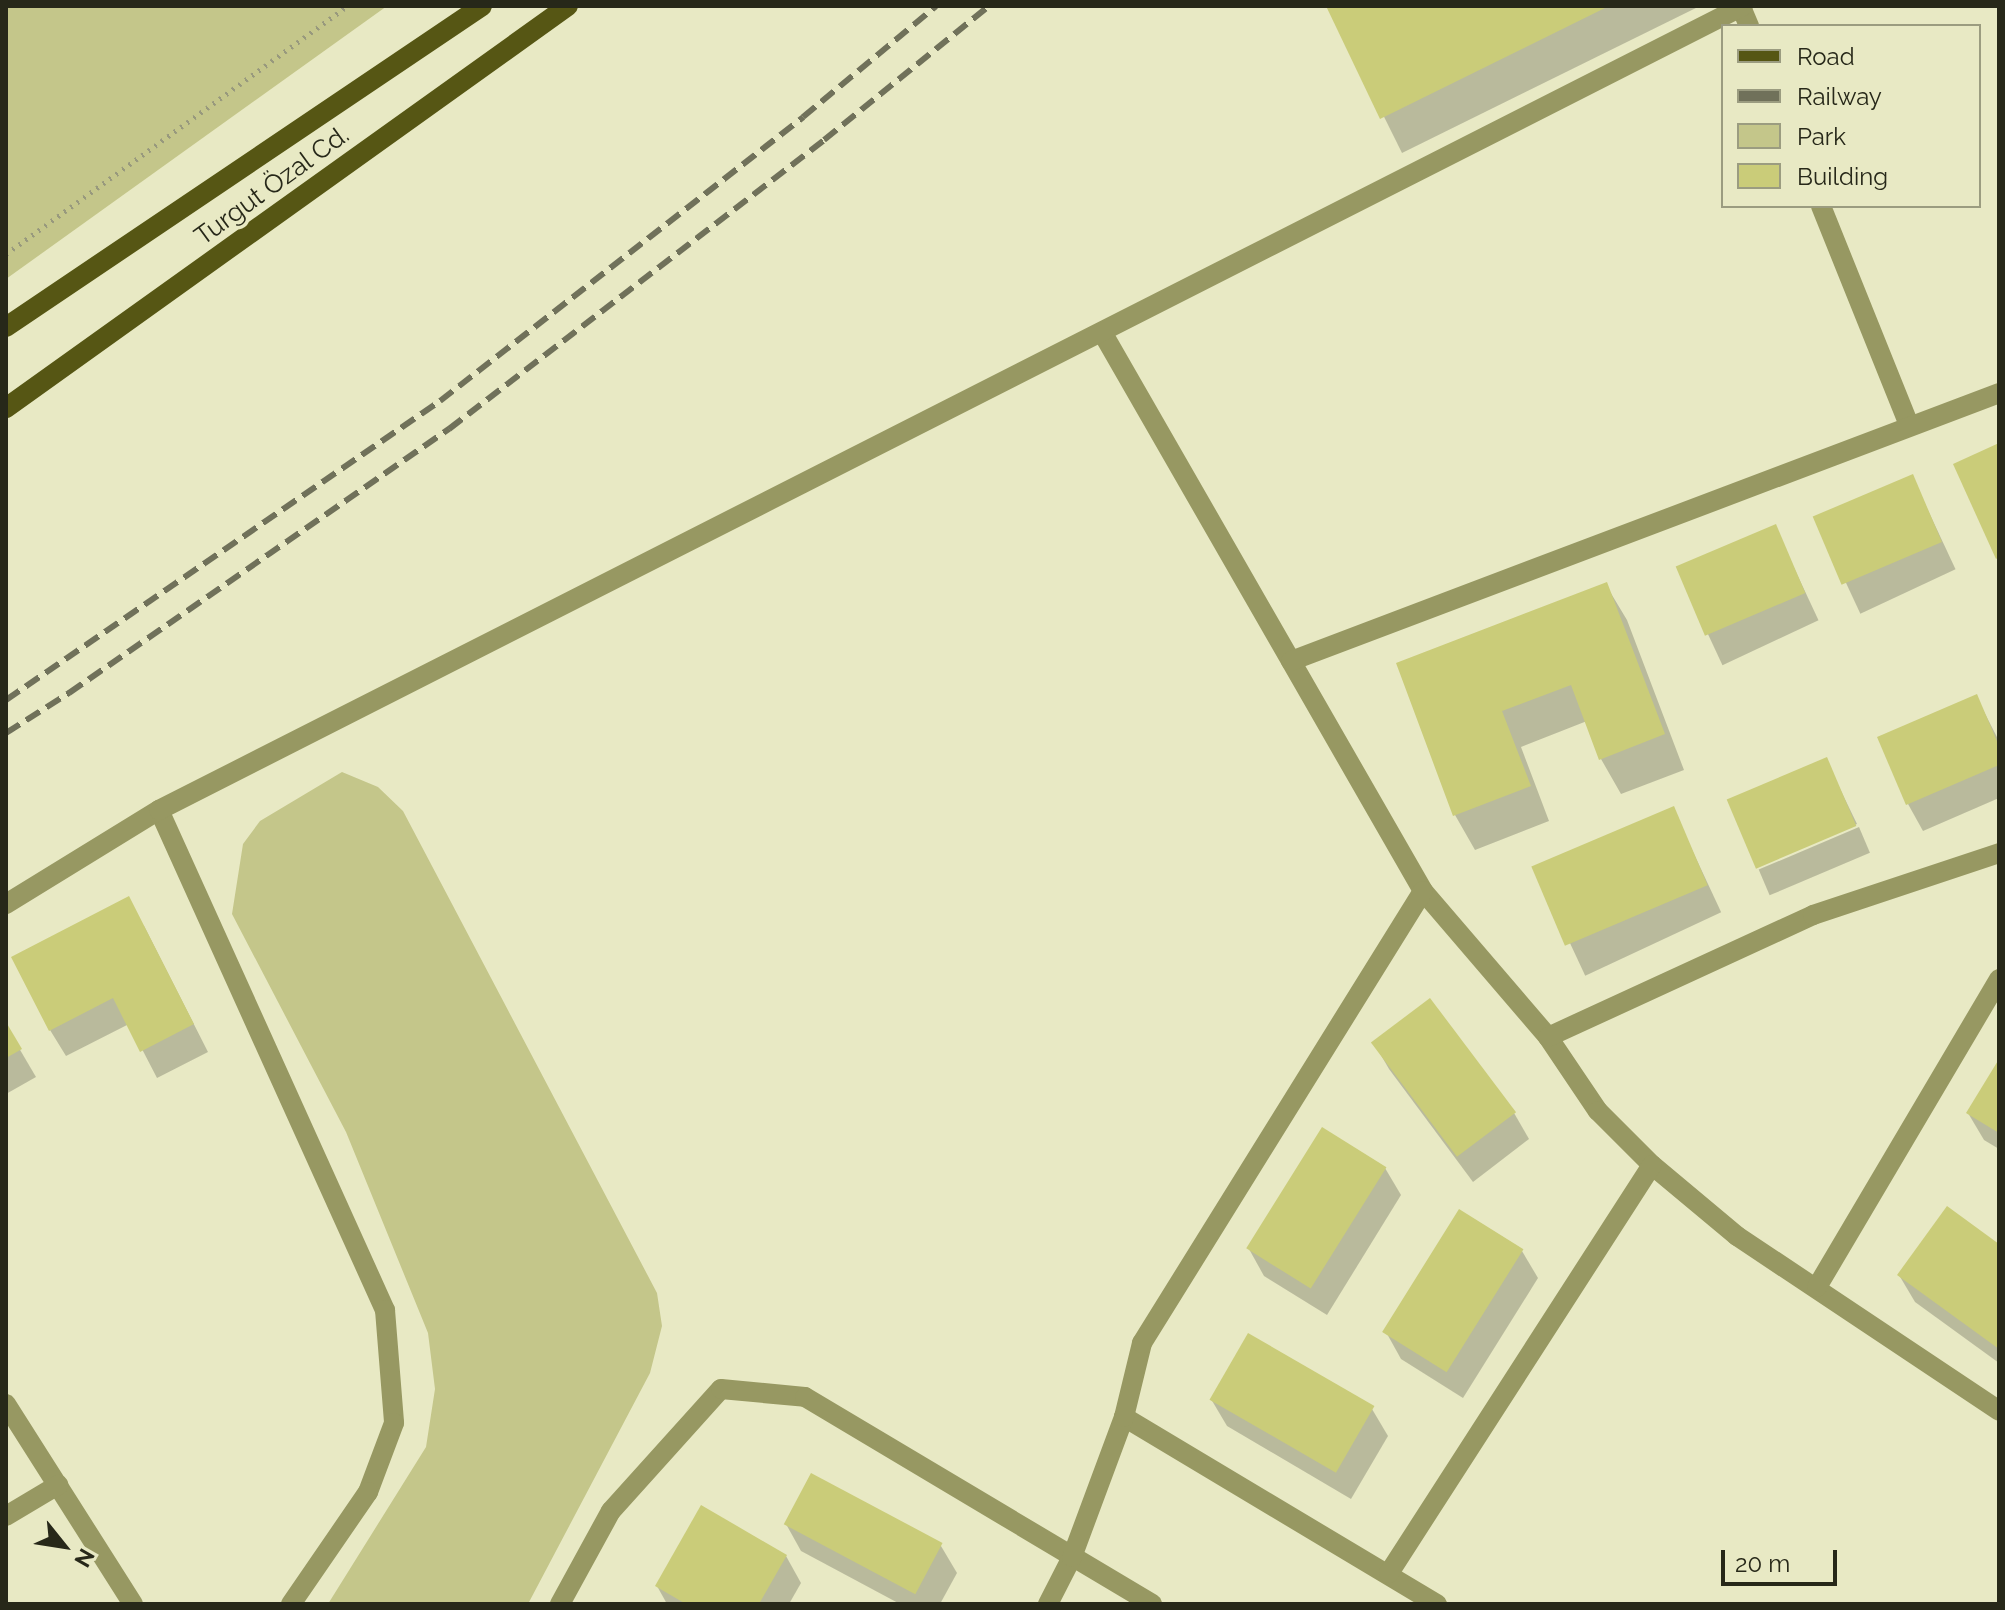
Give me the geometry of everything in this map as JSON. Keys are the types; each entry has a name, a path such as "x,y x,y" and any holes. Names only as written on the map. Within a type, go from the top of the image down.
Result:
{"main road":[{"name":"Turgut Özal Cd.","path":"6,327 482,6"},
{"name":"Turgut Özal Cd.","path":"6,408 568,6"}],"street":[{"path":"6,904 159,810 1742,6"},
{"path":"1822,208 1909,425"},
{"path":"1102,332 1423,891 1548,1037 1598,1111 1652,1165 1737,1236 1999,1411"},
{"path":"1291,661 1999,393"},
{"path":"159,810 385,1310 394,1423 368,1492 291,1604"},
{"path":"1548,1037 1813,915 1999,853"},
{"path":"1048,1604 1072,1557 1124,1417 1142,1343 1423,891"},
{"path":"1817,1287 1999,979"},
{"path":"1389,1573 1652,1165"},
{"path":"560,1604 611,1511 721,1389 805,1397 1152,1604"},
{"path":"6,1404 133,1604"},
{"path":"1124,1417 1437,1604"},
{"path":"6,1516 58,1485"}],"path":[{"path":"6,254 347,6"}],"green space":[{"path":"6,6 387,6 6,279"},
{"path":"342,772 378,787 403,811 657,1293 662,1326 650,1373 528,1604 328,1604 426,1447 435,1389 428,1333 346,1132 232,914 243,844 260,821"}],"building":[{"path":"1326,6 1609,6 1380,119"},
{"path":"1999,443 1999,557 1996,559 1953,464"},
{"path":"1913,474 1942,542 1842,585 1813,517"},
{"path":"1776,524 1805,593 1705,636 1676,567"},
{"path":"1607,582 1665,734 1599,760 1571,685 1502,711 1531,786 1453,816 1396,663"},
{"path":"1977,694 1999,746 1999,765 1906,805 1877,737"},
{"path":"1827,757 1856,826 1756,869 1727,800"},
{"path":"1674,806 1708,885 1565,946 1531,867"},
{"path":"129,896 194,1024 140,1052 113,998 49,1031 11,957"},
{"path":"1430,998 1516,1112 1457,1157 1371,1043"},
{"path":"6,1022 22,1049 6,1058"},
{"path":"1999,1059 1999,1133 1966,1113"},
{"path":"1322,1127 1386,1167 1311,1289 1246,1248"},
{"path":"1947,1206 1999,1244 1999,1349 1897,1275"},
{"path":"1459,1209 1523,1249 1447,1372 1382,1332"},
{"path":"1248,1333 1374,1406 1336,1473 1210,1400"},
{"path":"811,1473 943,1543 915,1594 784,1524"},
{"path":"701,1505 787,1555 759,1604 686,1604 655,1586"}],"railway":[{"path":"6,700 440,401 803,117 936,6"},
{"path":"6,733 69,693 449,429 824,140 989,6"}]}
